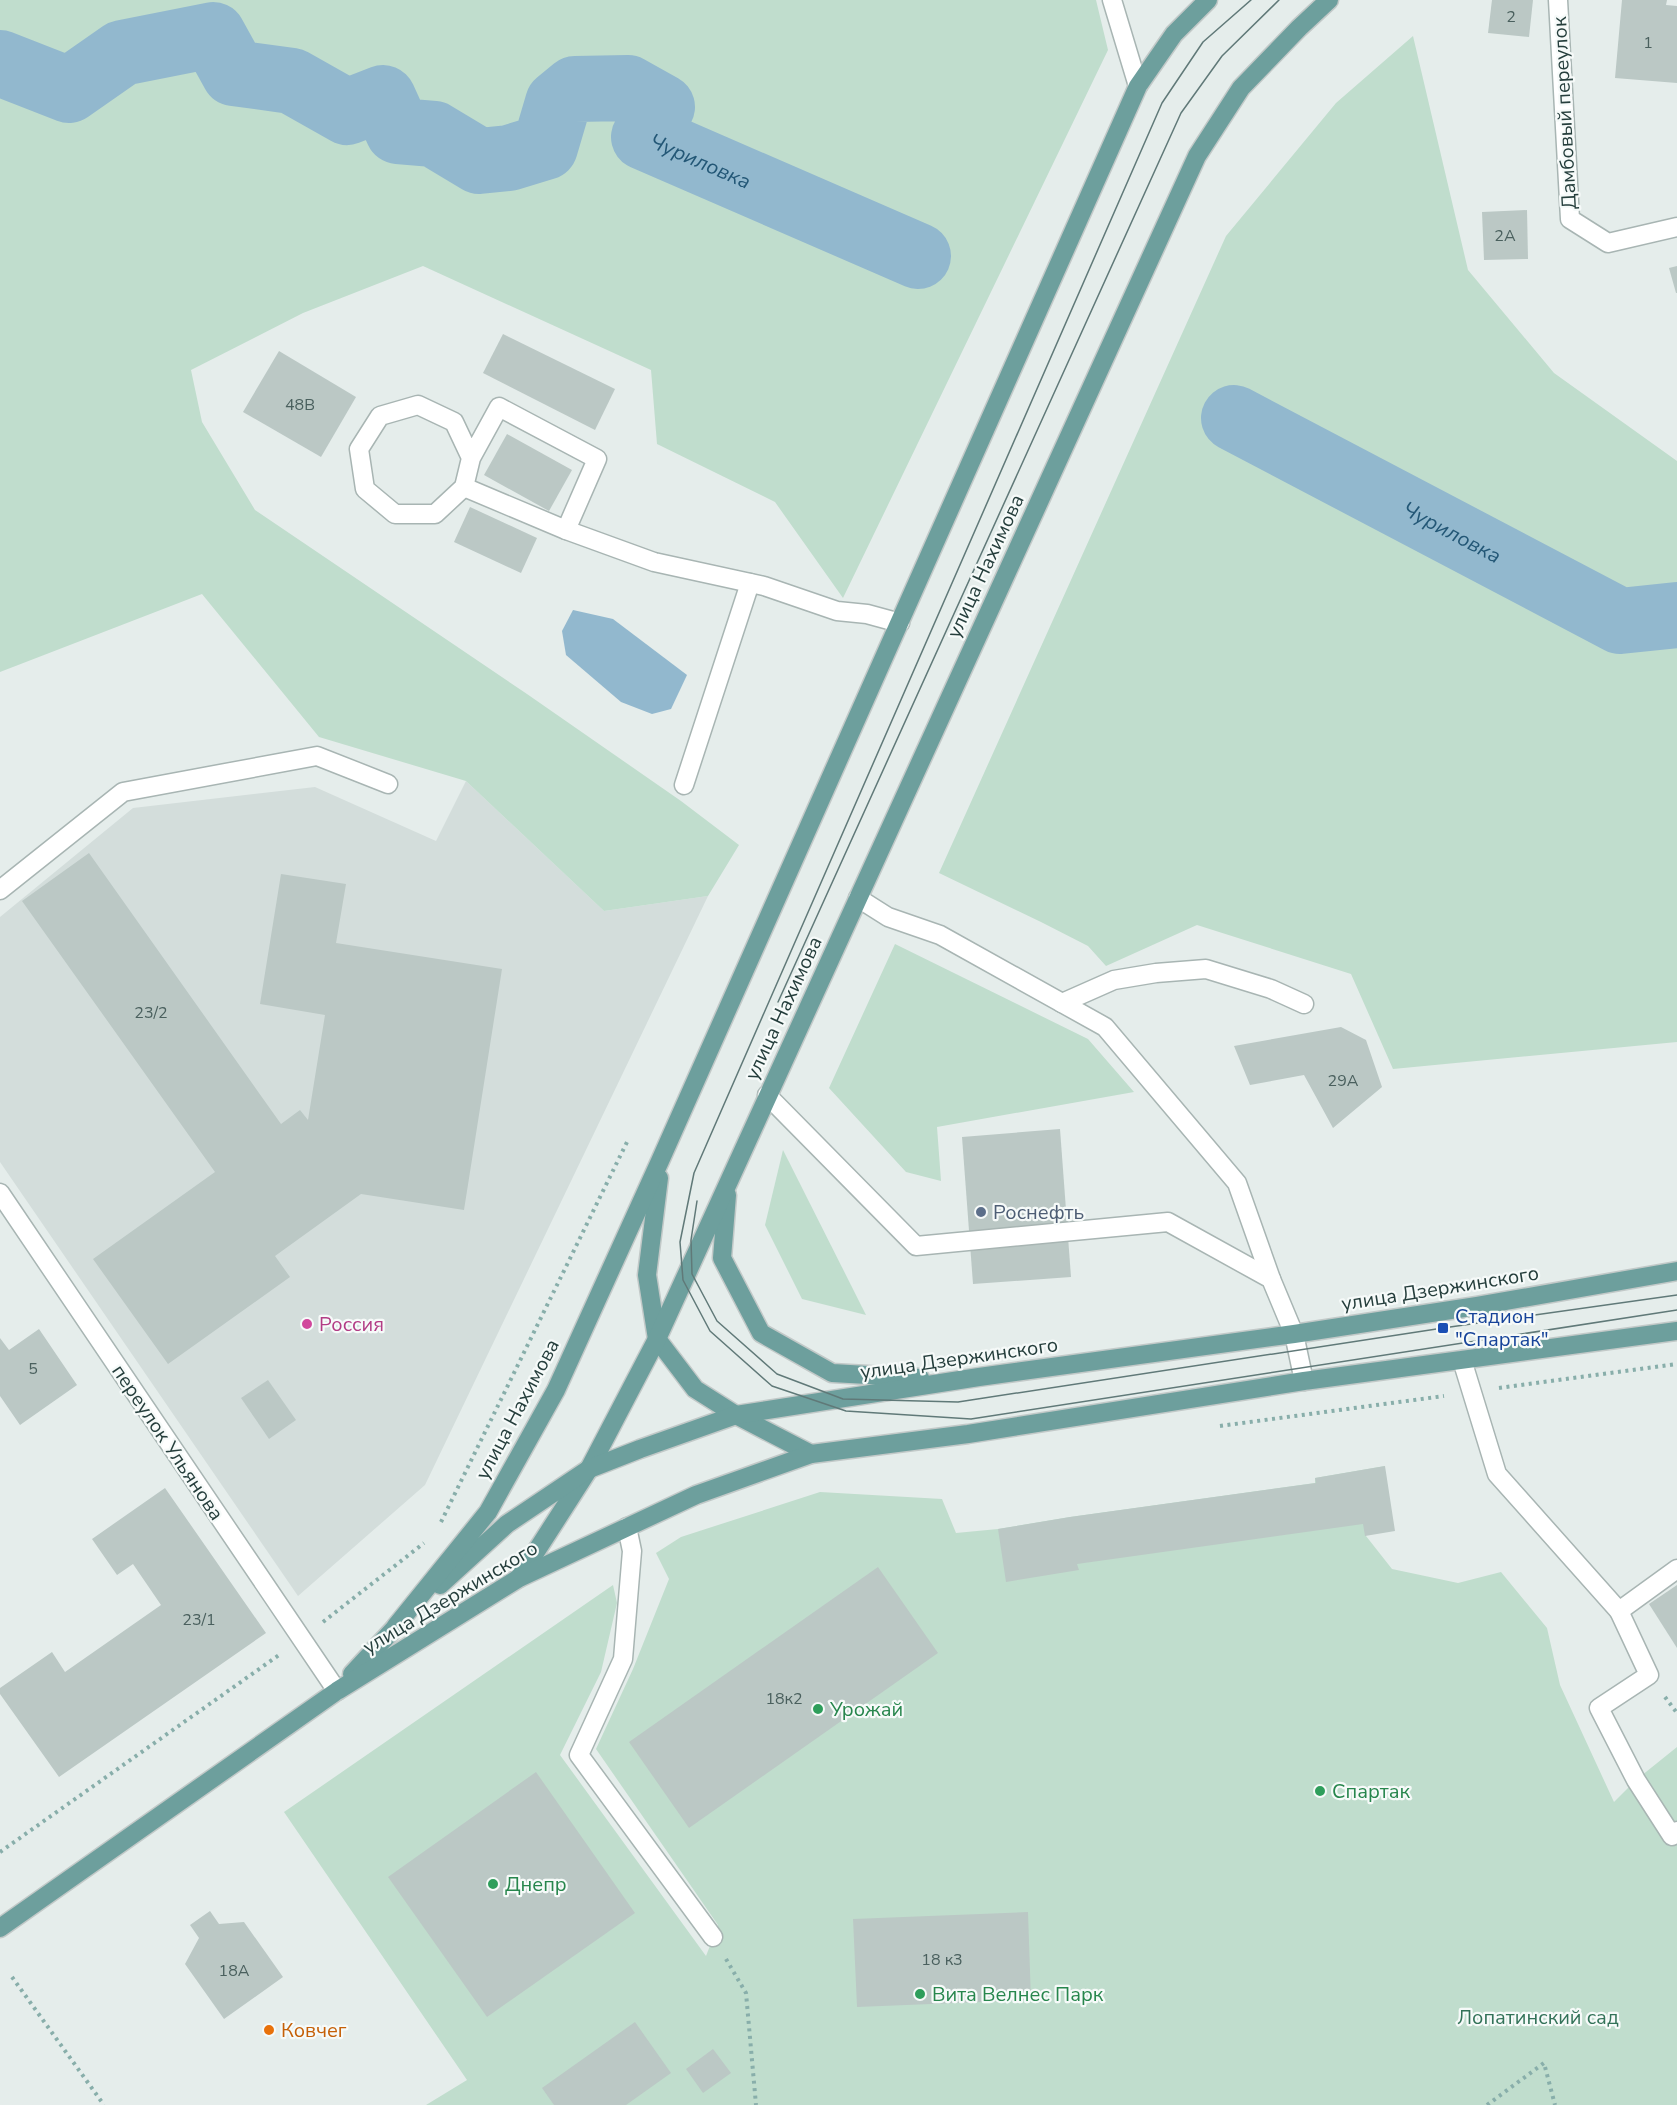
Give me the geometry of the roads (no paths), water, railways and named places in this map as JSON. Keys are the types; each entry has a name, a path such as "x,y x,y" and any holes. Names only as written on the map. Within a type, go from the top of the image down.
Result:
{"main road":[{"name":"улица Нахимова","path":"396,1626 488,1512 556,1390 1138,86 1174,34 1208,0"},
{"name":"улица Нахимова","path":"519,1578 590,1469 657,1339 1197,156 1241,88 1329,0"},
{"name":"улица Нахимова","path":"660,1161 647,1275 657,1339 695,1389 736,1415 811,1454"},
{"name":"улица Нахимова","path":"728,1181 722,1258 761,1333 832,1373 908,1378 979,1377"},
{"name":"улица Дзержинского","path":"337,1691 396,1626 507,1524 590,1469 736,1415 979,1377 1294,1335 1677,1271"},
{"name":"улица Дзержинского","path":"0,1928 337,1691 519,1578 696,1495 811,1454 968,1434 1304,1381 1677,1331"}],"street":[{"path":"1112,0 1138,86"},
{"name":"Дамбовый переулок","path":"1558,0 1570,219 1608,243 1677,227"},
{"path":"471,458 454,422 418,405 380,416 359,449 365,489 395,514 435,514 464,487 471,458 499,407 597,459 566,530"},
{"path":"464,487 566,530 654,562 750,583 837,611 867,614 900,623"},
{"path":"684,785 750,583"},
{"path":"0,890 123,792 317,756 388,784"},
{"path":"858,898 888,917 940,935 1105,1027 1237,1183 1271,1279 1294,1335 1304,1381"},
{"path":"1062,1003 1114,980 1156,973 1206,969 1271,989 1304,1004"},
{"path":"767,1095 916,1246 1168,1222 1271,1279"},
{"name":"переулок Ульянова","path":"0,1193 337,1691"},
{"path":"1462,1360 1497,1474 1618,1611 1649,1675 1599,1708 1636,1780 1672,1836 1677,1831"},
{"path":"627,1527 632,1551 623,1659 579,1755 713,1937"},
{"path":"1618,1611 1677,1569"}],"water":[{"path":"573,610 613,619 687,675 671,709 652,714 621,702 566,655 562,631"}],"waterway":[{"name":"Чуриловка","path":"0,63 69,90 122,53 213,35 234,73 292,81 347,112 383,98 398,131 434,134 479,161 509,158 545,147 558,103 575,89 628,88 662,107 644,137 918,256"},
{"name":"Чуриловка","path":"1234,418 1620,621 1677,615"}],"tram line":[{"path":"1251,0 1203,42 1162,103 694,1173 680,1242 683,1280 710,1331 772,1386 846,1411 971,1419 1677,1310"},
{"path":"778,1002 1181,113 1222,56 1279,0"},
{"path":"697,1201 691,1240 692,1274 717,1321 777,1374 843,1399 958,1402 1443,1328 1677,1295"}],"place":[{"name":"Роснефть","path":"981,1212"},
{"name":"Россия","path":"307,1324"},
{"name":"Стадион \"Спартак\"","path":"1443,1328"},
{"name":"Урожай","path":"818,1709"},
{"name":"Спартак","path":"1320,1791"},
{"name":"Днепр","path":"493,1884"},
{"name":"Вита Велнес Парк","path":"920,1994"},
{"name":"Ковчег","path":"269,2030"}],"park label":[{"name":"Лопатинский сад","path":"1538,2017"}]}
